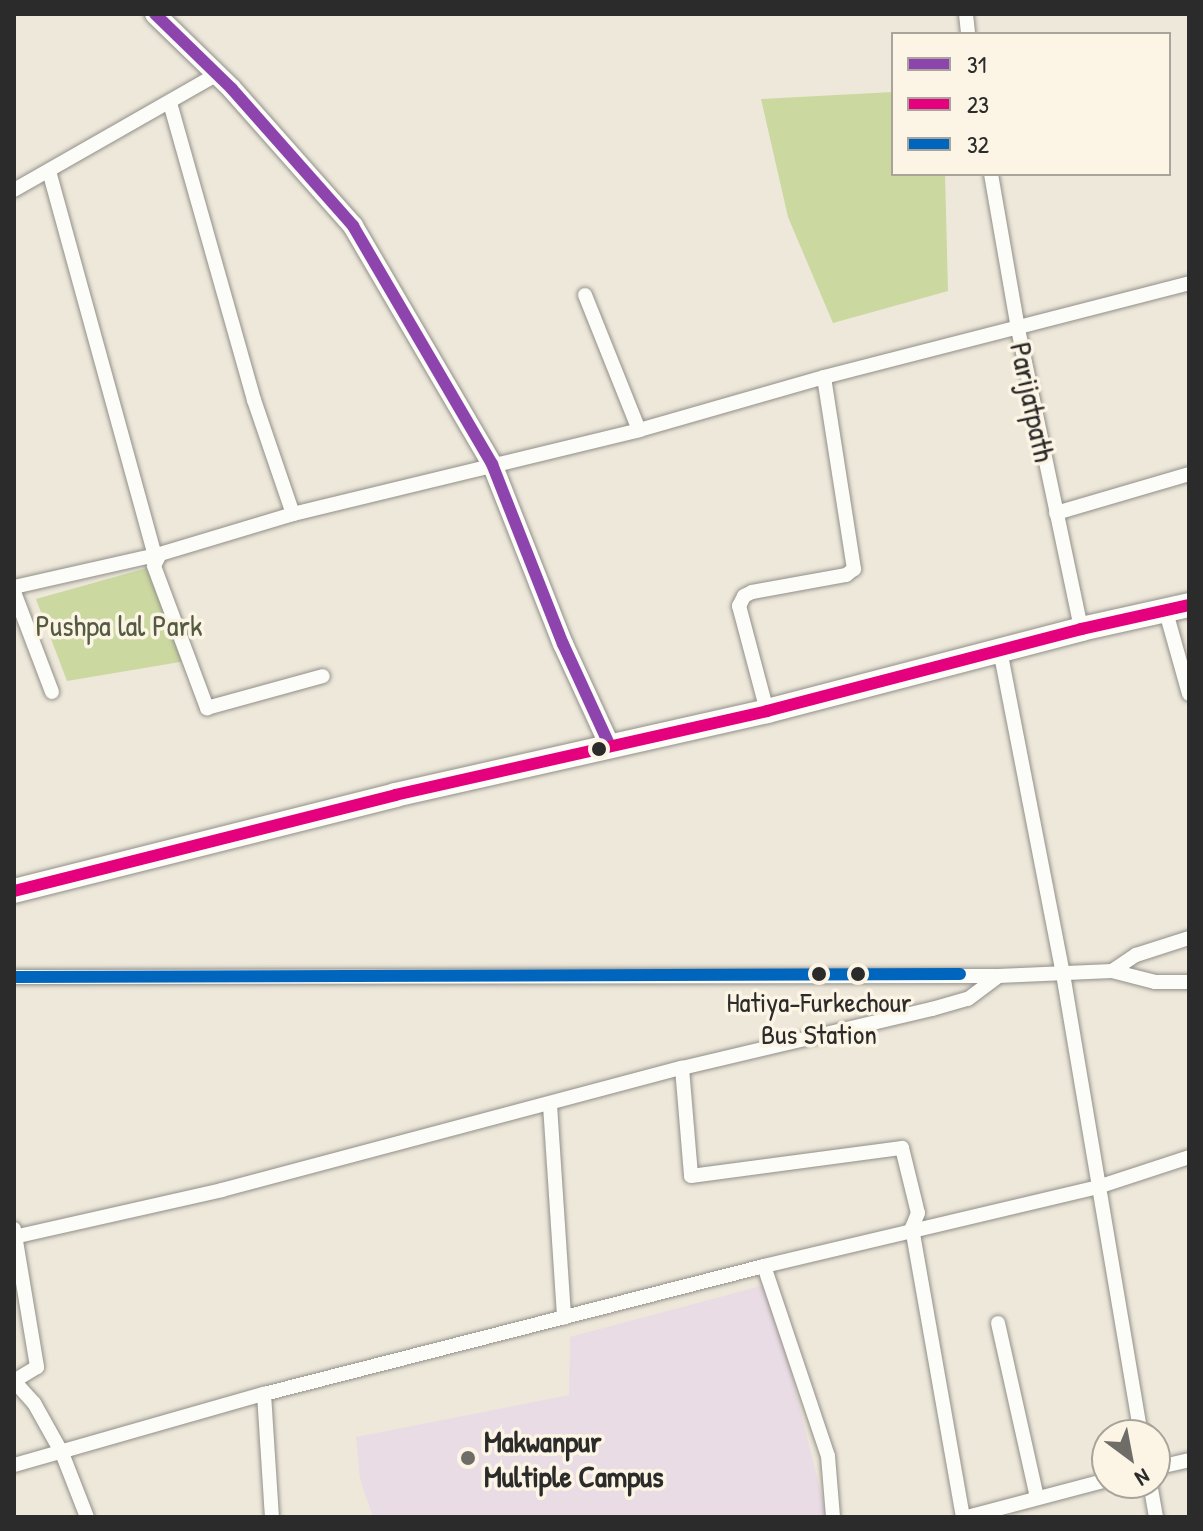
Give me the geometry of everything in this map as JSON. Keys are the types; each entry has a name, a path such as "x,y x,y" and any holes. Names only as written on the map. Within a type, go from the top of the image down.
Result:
{"main road":[{"path":"155,14 217,74 353,226 492,464 563,644 610,746"},
{"path":"14,891 379,798 767,711 1081,629 1177,608"}],"street":[{"path":"14,190 217,74"},
{"path":"170,103 254,400 293,514"},
{"path":"49,171 157,553 154,566 207,708 323,676"},
{"name":"Parijatpath","path":"991,176 1018,329 1081,629"},
{"path":"52,692 14,589 293,514 639,430 824,377 1189,283"},
{"path":"585,295 639,430"},
{"path":"767,711 739,606 744,596 846,575 854,569 824,377"},
{"path":"1056,513 1189,474"},
{"path":"1177,608 1189,694"},
{"path":"1000,650 1063,974 1138,1419"},
{"path":"1112,971 1136,955 1189,938"},
{"path":"14,977 998,976 1112,971 1155,982 1189,982"},
{"path":"87,1517 62,1453 34,1403 14,1381 37,1367 14,1234 222,1190 682,1068 968,999 998,976"},
{"path":"682,1068 691,1176 902,1148 918,1213 912,1228 965,1517 1091,1484"},
{"path":"550,1105 564,1318"},
{"path":"14,1465 264,1394 912,1228 1098,1187 1189,1157"},
{"path":"764,1266 828,1456 833,1517"},
{"path":"998,1323 1037,1498"},
{"path":"264,1394 272,1517"}],"shaded area":[{"path":"769,1284 827,1517 373,1517 360,1479 356,1437 569,1395 570,1337"}],"green space":[{"path":"891,92 891,176 945,176 948,291 833,323 788,217 761,99"},
{"name":"Pushpa lal Park","path":"154,566 186,661 67,681 36,599"}],"transit line":[{"name":"31","path":"155,14 232,89 353,226 492,464 563,644 610,746"},
{"name":"23","path":"14,891 395,795 767,711 1081,629 1189,605"},
{"name":"32","path":"14,977 960,974"}],"place":[{"name":"Hatiya-Furkechour Bus Station","path":"819,974"},
{"name":"Makwanpur Multiple Campus","path":"468,1458"}]}
